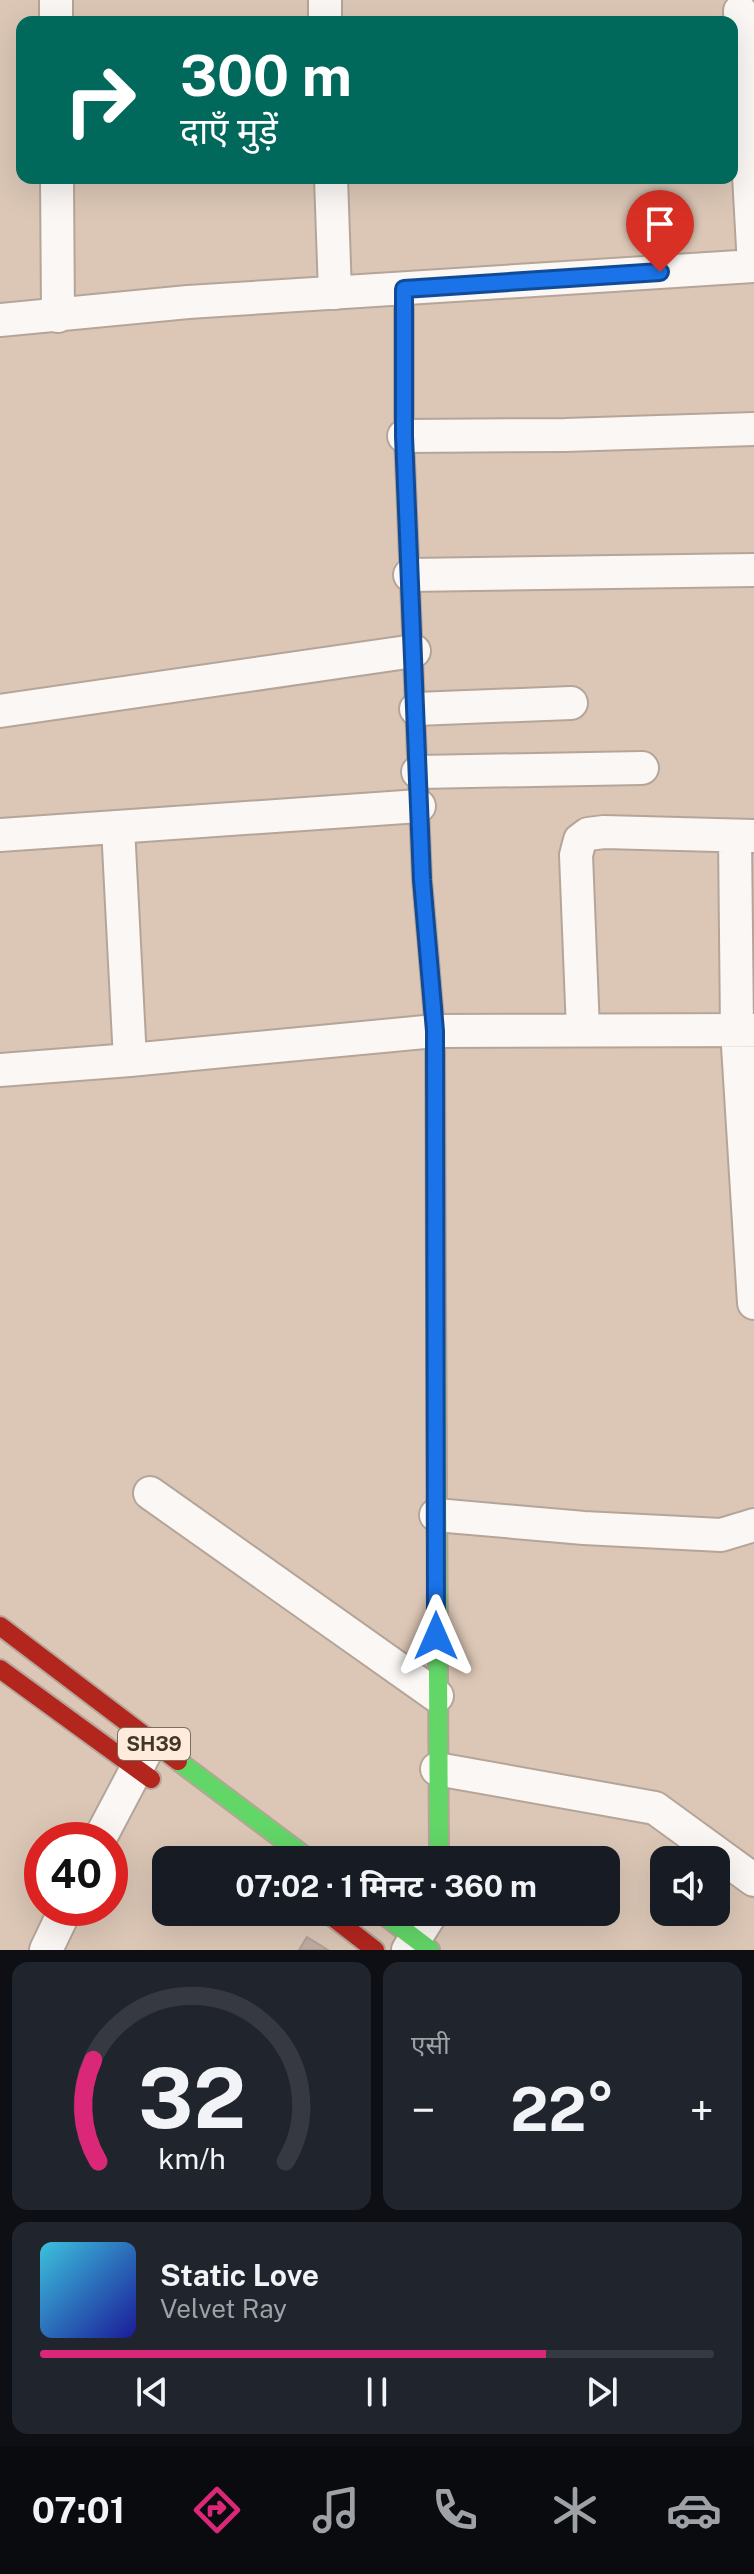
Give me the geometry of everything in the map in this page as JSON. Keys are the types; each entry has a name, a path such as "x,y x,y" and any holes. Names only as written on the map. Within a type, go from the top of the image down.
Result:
{"street":[{"path":"0,320 188,302 754,266 750,127 740,11"},
{"path":"57,184 58,316"},
{"path":"331,184 335,293"},
{"path":"404,289 404,436 422,880 435,1031 439,1846"},
{"path":"404,436 754,429"},
{"path":"410,575 754,570"},
{"path":"0,711 414,651"},
{"path":"416,709 571,703"},
{"path":"418,772 642,768"},
{"path":"0,835 419,806"},
{"path":"118,827 130,1060"},
{"path":"583,1030 576,855 580,840 588,834 604,832 745,836 746,1030 753,1286"},
{"path":"0,1070 435,1031 746,1030"},
{"path":"150,1493 437,1696"},
{"path":"436,1515 721,1535 754,1525"},
{"name":"SH39","path":"0,1626 144,1755 170,1793"},
{"name":"SH39","path":"0,1669 288,1846"},
{"path":"109,1822 144,1755"},
{"path":"437,1769 655,1808 754,1880"},
{"path":"46,1950 57,1926"},
{"path":"344,1926 375,1950"},
{"path":"403,1926 422,1938"}],"building":[{"path":"307,1937 328,1950 299,1950"}],"traffic: fast":[{"path":"404,289 404,436 422,880 429,960"},
{"path":"436,1291 439,1846"},
{"path":"178,1761 291,1846"},
{"path":"398,1926 430,1950"}],"traffic: jam":[{"path":"429,960 435,1031 436,1291"},
{"path":"0,1626 178,1761"},
{"path":"0,1669 151,1779"},
{"path":"344,1926 375,1950"}],"route":[{"path":"436,1636 435,1031 422,880 404,436 404,289 660,272"}]}
